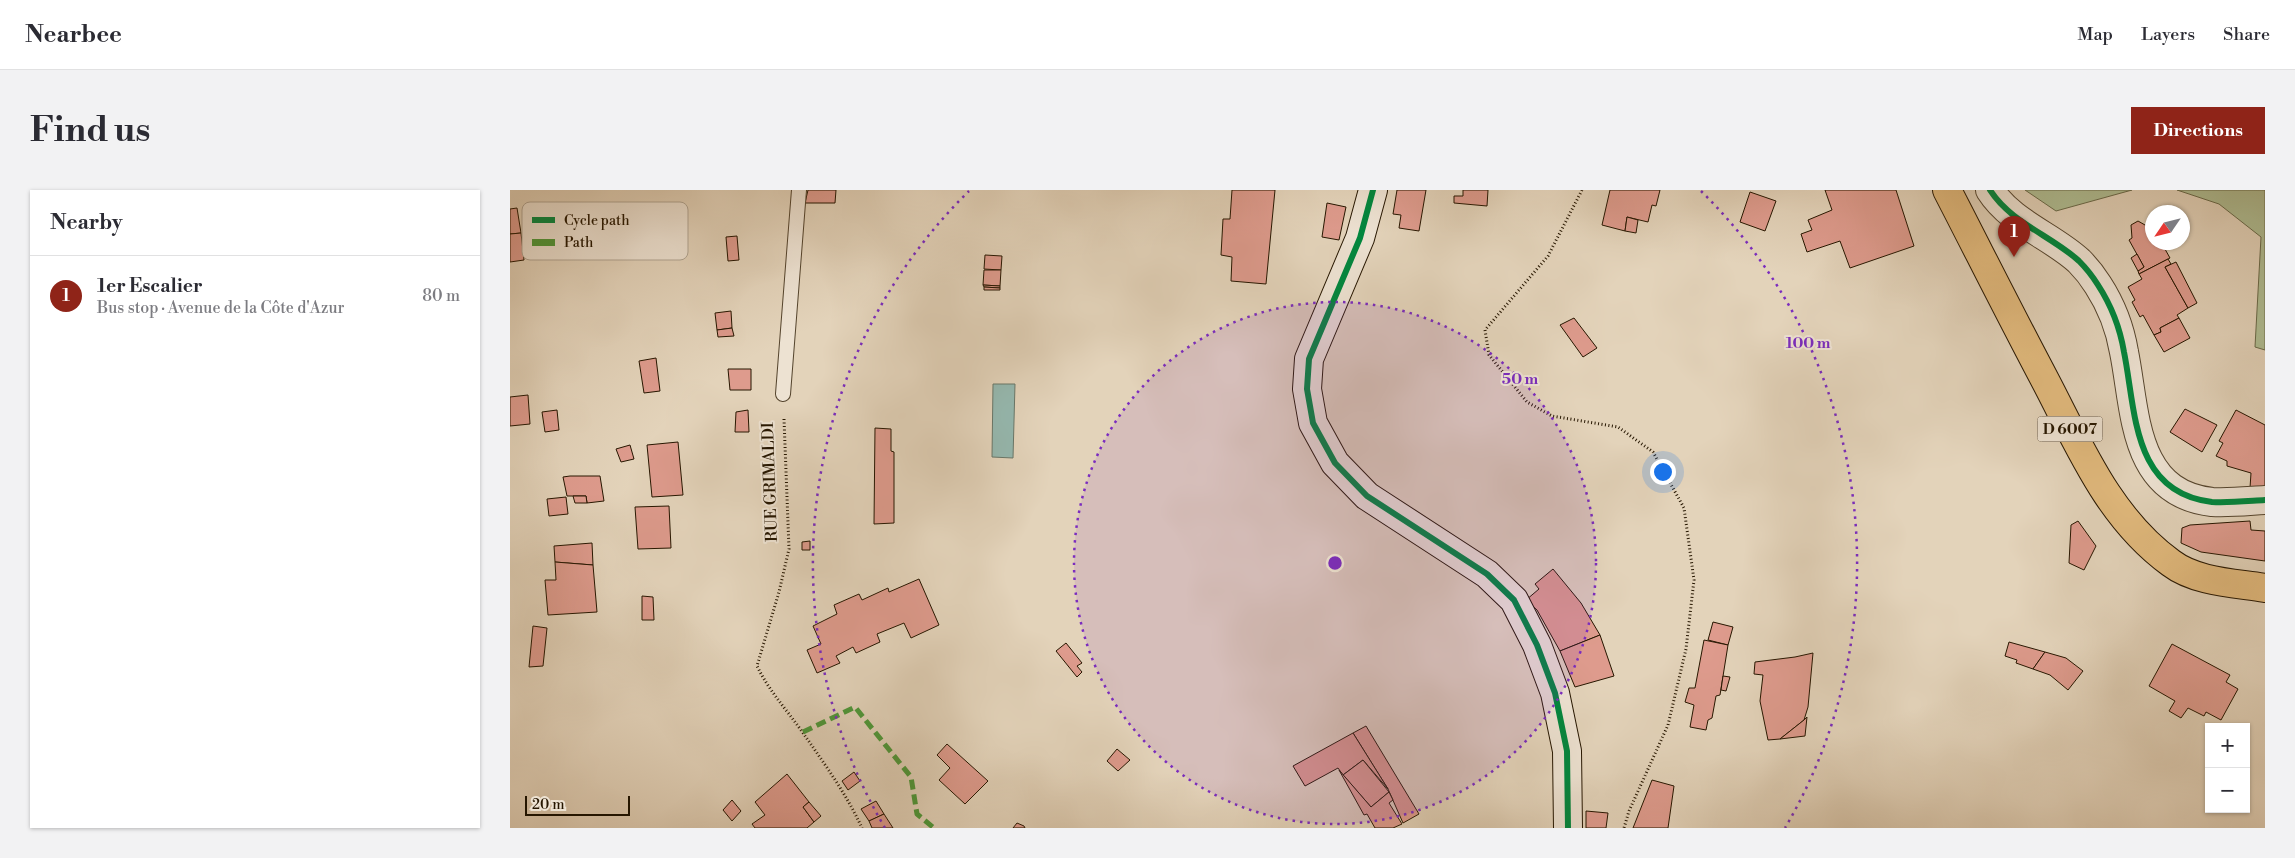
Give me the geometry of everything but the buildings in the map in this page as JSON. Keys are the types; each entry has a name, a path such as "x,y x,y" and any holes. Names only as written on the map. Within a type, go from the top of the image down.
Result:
{"main road":[{"path":"1373,190 1360,238 1310,359 1307,389 1313,423 1336,463 1367,496 1488,574 1514,600 1537,645 1555,693 1567,751 1568,828"},
{"name":"D 6007","path":"1948,190 2014,322 2109,500 2138,535 2172,564 2202,577 2265,588"},
{"path":"1990,190 2010,211 2079,261 2110,305 2124,351 2138,433 2148,462 2162,480 2183,494 2211,502 2265,500"}],"lane":[{"path":"783,394 799,190"}],"path":[{"path":"1582,190 1548,256 1485,330 1489,355 1527,402 1552,416 1618,427 1653,452 1684,508 1694,580 1686,649 1668,725 1629,811 1624,828"}],"green space":[{"path":"2025,190 2132,190 2056,211"},
{"path":"2177,190 2265,190 2265,350 2255,347 2261,237 2219,204"}],"water":[{"path":"993,384 1015,384 1013,458 992,457"}],"marked path":[{"path":"803,732 855,707 911,777 917,814 934,828"}],"cycle path":[{"path":"1373,190 1360,238 1309,359 1307,389 1313,423 1335,463 1367,496 1487,574 1514,600 1537,645 1555,693 1567,751 1568,828"},
{"path":"1990,190 2009,212 2079,261 2103,293 2120,334 2142,446 2152,466 2166,483 2186,495 2212,502 2265,500"}],"place":[{"name":"1er Escalier","path":"2014,257"}]}
